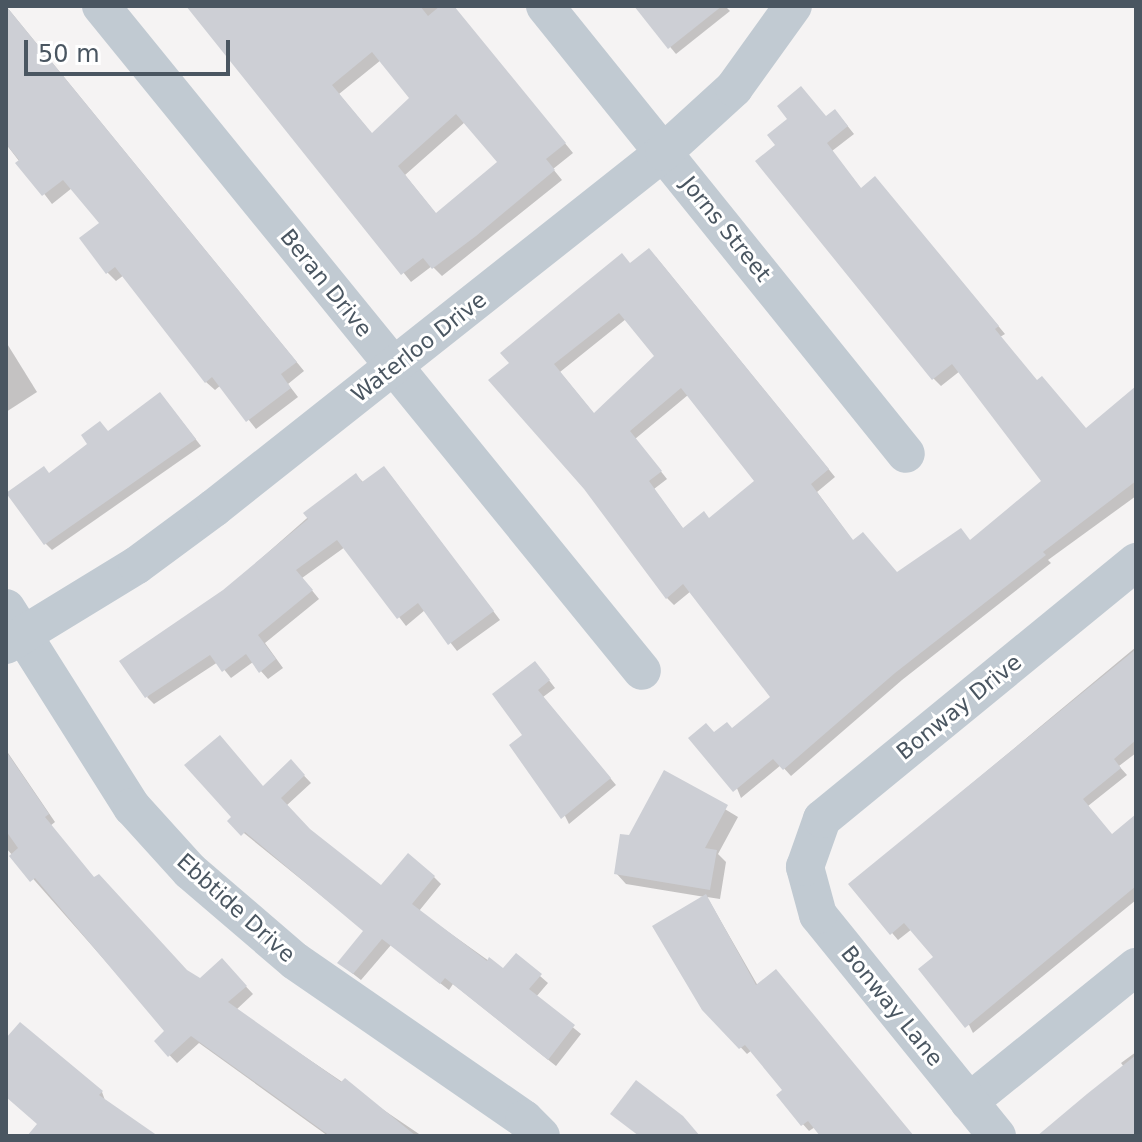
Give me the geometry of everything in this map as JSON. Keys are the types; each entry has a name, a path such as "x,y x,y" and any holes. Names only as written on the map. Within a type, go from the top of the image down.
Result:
{"street":[{"name":"Beran Drive","path":"101,6 642,671"},
{"name":"Jorns Street","path":"545,6 906,454"},
{"name":"Waterloo Drive","path":"11,630 137,565 395,367 664,152 734,88 793,6"},
{"name":"Bonway Drive","path":"805,867 822,819 1136,562"},
{"name":"Ebbtide Drive","path":"11,630 132,807 190,871 295,961 524,1119 541,1136"},
{"name":"Bonway Lane","path":"805,867 818,915 997,1136"},
{"path":"969,1102 1136,967"}],"building":[{"path":"6,6 297,362 281,374 291,388 246,422 212,377 205,383 115,267 106,274 79,238 99,223 63,180 42,196 15,163 19,160 6,144"},
{"path":"186,6 420,6 428,16 440,6 454,6 566,143 546,159 555,170 476,236 432,269 423,258 401,275","holes":["372,52 409,98 372,133 332,85","456,114 497,162 436,213 398,166"]},
{"path":"634,6 722,6 668,49"},
{"path":"801,86 826,116 835,109 848,126 827,143 861,188 875,176 999,326 995,329 1037,380 1042,376 1086,428 1136,386 1136,481 1043,552 1046,555 895,673 783,770 773,759 733,792 688,738 706,723 714,732 727,722 732,728 770,697 683,584 666,599 584,489 488,380 509,363 500,353 622,253 630,263 649,248 829,469 811,484 853,540 863,532 897,572 961,528 970,540 1041,481 952,364 932,380 755,161 775,145 767,135 787,119 777,106","holes":["619,313 654,356 594,413 554,364","681,388 754,481 709,518 704,511 683,528 649,481 662,471 630,431"]},
{"path":"160,392 196,439 44,545 6,493 44,466 49,473 87,444 81,435 100,421 108,431"},
{"path":"384,466 494,611 448,645 418,603 397,619 337,540 296,570 313,590 258,635 276,659 259,673 246,654 222,672 210,655 145,698 119,661 223,590 308,519 303,513 356,473 362,482"},
{"path":"1136,649 1136,740 1114,759 1121,768 1083,799 1112,834 1136,814 1136,886 965,1028 918,969 933,957 904,923 890,935 848,884"},
{"path":"535,661 550,680 538,690 611,778 561,819 509,745 522,735 492,694"},
{"path":"220,735 263,786 291,759 305,775 281,798 310,829 381,885 408,853 435,876 412,904 487,961 489,957 503,968 516,953 542,974 529,989 575,1025 548,1060 445,978 440,984 382,939 353,974 337,963 363,931 245,832 241,836 227,821 231,817 184,765"},
{"path":"6,751 49,814 45,817 94,877 99,874 187,970 200,978 222,958 247,986 228,1002 341,1082 345,1078 416,1136 330,1136 191,1036 168,1057 154,1041 164,1031 35,878 30,882 9,856 18,848 6,831"},
{"path":"664,770 728,805 705,848 717,850 710,890 614,874 620,834 629,835"},
{"path":"706,894 756,985 776,969 914,1136 820,1136 808,1121 801,1126 776,1095 782,1090 745,1045 739,1049 702,1010 652,926"},
{"path":"20,1022 103,1091 99,1095 158,1136 27,1136 37,1124 6,1097 6,1038"},
{"path":"1136,1055 1136,1136 1037,1136 1087,1094"},
{"path":"636,1080 683,1116 700,1136 639,1136 610,1114"}]}
